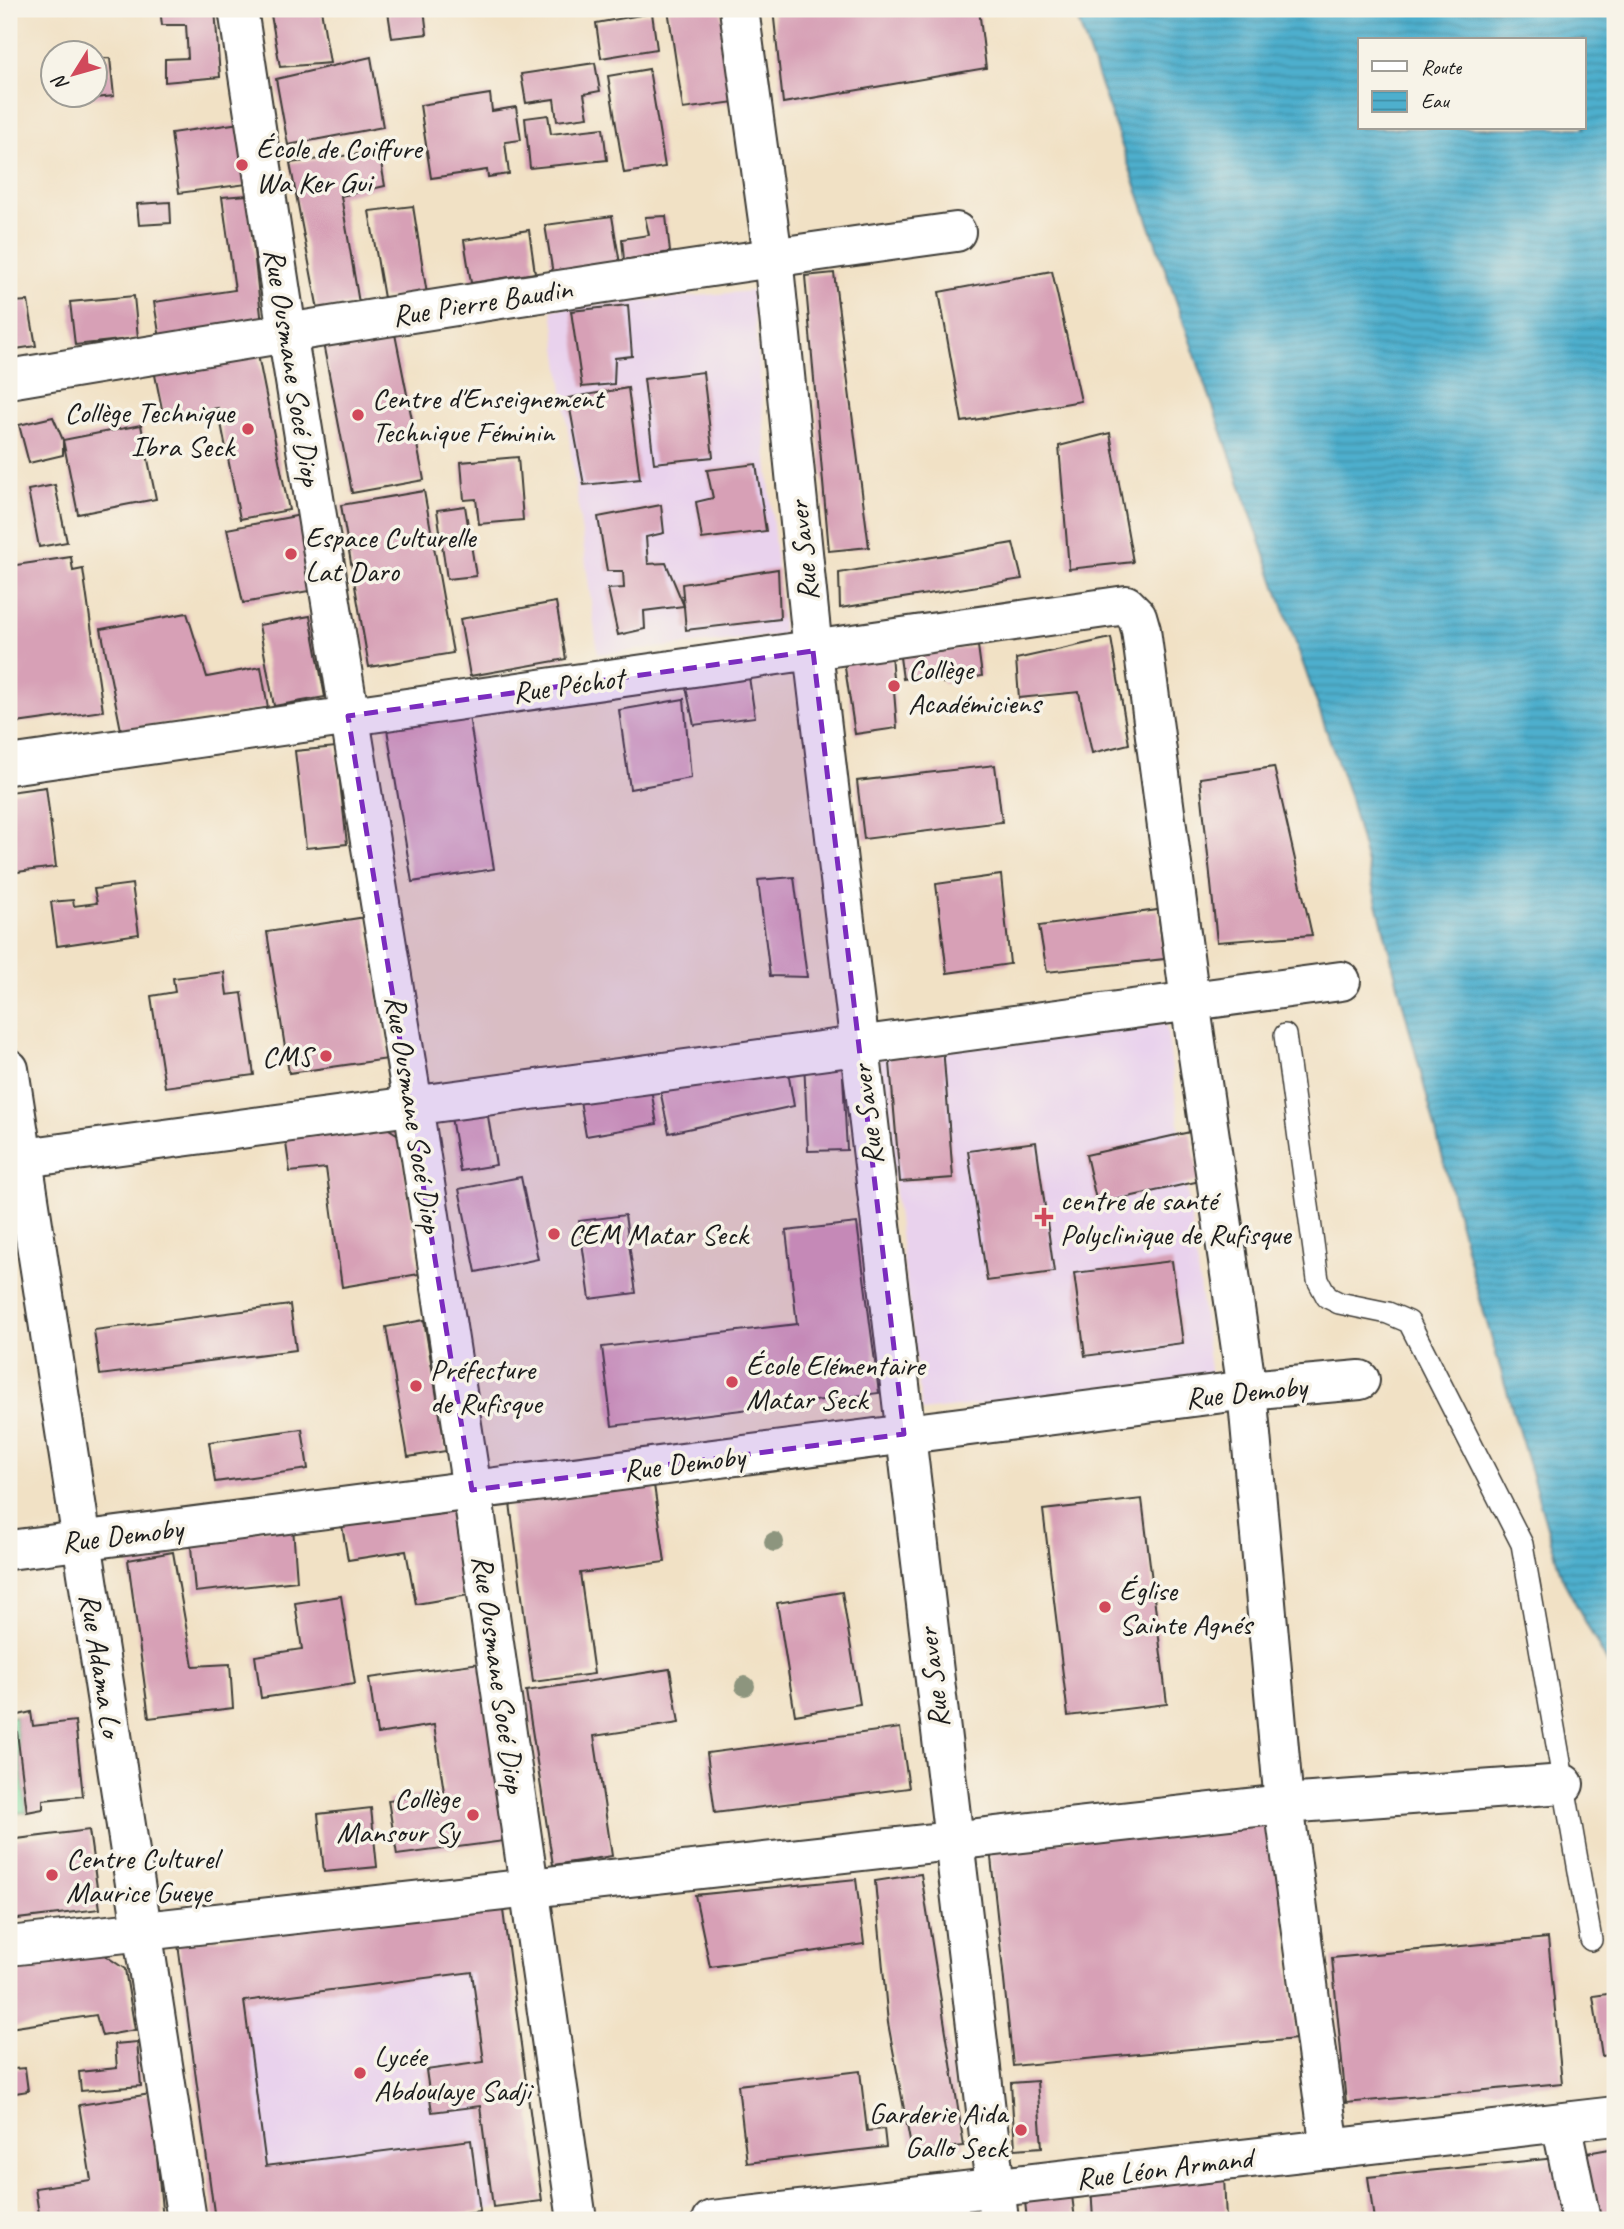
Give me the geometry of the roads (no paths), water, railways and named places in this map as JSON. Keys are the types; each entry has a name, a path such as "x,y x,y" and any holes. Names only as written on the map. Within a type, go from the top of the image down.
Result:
{"street":[{"name":"Rue Ousmane Socé Diop","path":"238,9 348,716 413,1105 472,1490 577,2220"},
{"name":"Rue Saver","path":"738,9 773,257 813,651 997,2204"},
{"name":"Rue Pierre Baudin","path":"9,379 287,332 773,257 956,232"},
{"name":"Rue Péchot","path":"9,765 1126,605 1136,616 1141,630 1190,1001"},
{"path":"16,1159 1341,981"},
{"path":"1190,1001 1247,1390 1284,1804 1330,2149"},
{"name":"Rue Adama Lo","path":"9,1069 16,1159 81,1541 187,2220"},
{"name":"Rue Demoby","path":"9,1550 1247,1390 1360,1380"},
{"path":"9,1946 1284,1804 1564,1784"},
{"name":"Rue Léon Armand","path":"712,2220 997,2204 1330,2149 1615,2116"},
{"path":"1561,2123 1581,2220"}],"lane":[{"path":"1284,1035 1318,1280 1328,1297 1339,1303 1388,1313 1409,1322 1522,1544 1591,1940"}],"water":[{"path":"1074,9 1615,9 1615,1677 1562,1578 1474,1279 1349,795"}],"place":[{"name":"École de Coiffure Wa Ker Gui","path":"242,165"},
{"name":"Centre d'Enseignement Technique Féminin","path":"358,415"},
{"name":"Collège Technique Ibra Seck","path":"248,429"},
{"name":"Espace Culturelle Lat Daro","path":"291,554"},
{"name":"Collège Académiciens","path":"894,686"},
{"name":"CMS","path":"326,1056"},
{"name":"centre de santé Polyclinique de Rufisque","path":"1044,1217"},
{"name":"CEM Matar Seck","path":"554,1234"},
{"name":"École Elémentaire Matar Seck","path":"732,1382"},
{"name":"Préfecture de Rufisque","path":"416,1386"},
{"name":"Église Sainte Agnés","path":"1105,1607"},
{"name":"Collège Mansour Sy","path":"473,1815"},
{"name":"Centre Culturel Maurice Gueye","path":"52,1875"},
{"name":"Lycée Abdoulaye Sadji","path":"360,2073"},
{"name":"Garderie Aida Gallo Seck","path":"1021,2130"}]}
